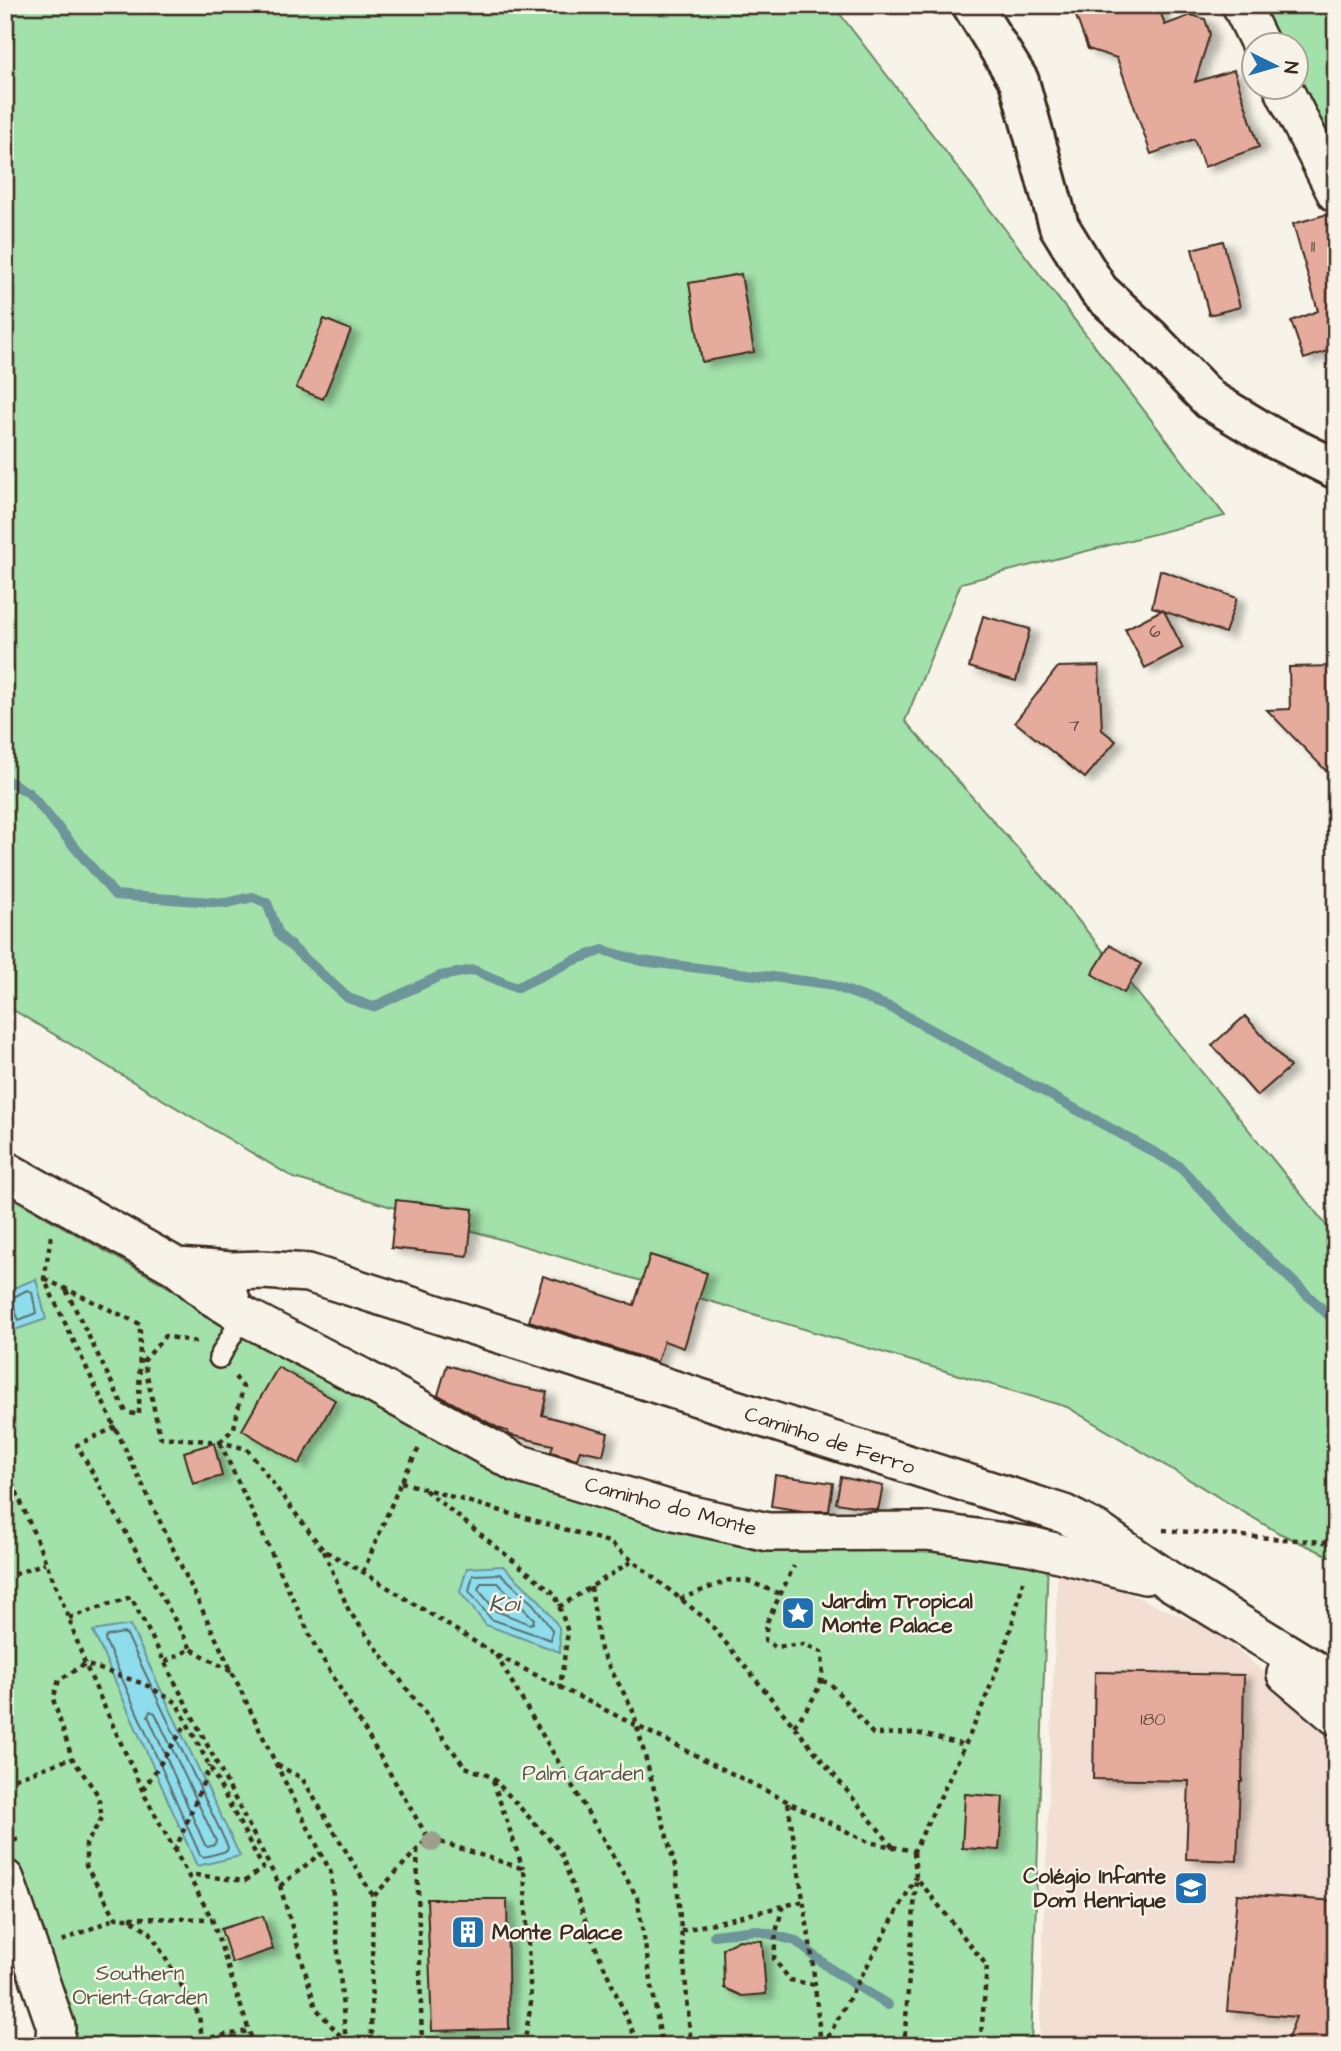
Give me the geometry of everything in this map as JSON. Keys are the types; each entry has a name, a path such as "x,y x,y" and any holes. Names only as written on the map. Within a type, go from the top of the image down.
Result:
{"main road":[{"path":"972,5 1019,81 1059,226 1099,291 1152,339 1210,400 1273,438 1336,469"}],"street":[{"path":"1241,5 1254,32"},
{"path":"1290,102 1336,193"},
{"name":"Caminho de Ferro","path":"5,1170 177,1267 308,1273 1064,1514 1099,1532 1171,1582 1336,1683"},
{"name":"Caminho do Monte","path":"177,1267 213,1297 517,1464 674,1511 768,1532 927,1531 1031,1546 1171,1582 1336,1716"},
{"path":"257,1322 263,1318 265,1295 291,1272"},
{"path":"5,1879 56,2027 54,2046"}],"lane":[{"path":"219,1357 237,1326 257,1322 231,1271"}],"path":[{"path":"52,1228 44,1279 276,1765 331,1873 346,2045"},
{"path":"44,1279 139,1324 139,1415 126,1412 66,1290"},
{"path":"165,1336 144,1361 160,1437 220,1443 247,1449 323,1550 349,1611 464,1766 492,1777 560,1851 592,1939 639,2046"},
{"path":"219,1357 243,1387 234,1428 220,1443"},
{"path":"116,1427 77,1445 191,1649 233,1673"},
{"path":"362,1572 401,1482 423,1441"},
{"path":"220,1443 314,1644 428,1838 524,1869"},
{"path":"5,1464 69,1618 85,1664 142,1790 212,1919 254,2046"},
{"path":"401,1482 608,1542 707,1620 894,1847"},
{"path":"423,1488 555,1594 568,1632 559,1686"},
{"path":"1158,1530 1336,1544"},
{"path":"905,2046 916,1877 914,1852 986,1700 1014,1626 1031,1546"},
{"path":"323,1550 496,1655 868,1842 914,1852"},
{"path":"559,1607 632,1561"},
{"path":"5,1578 45,1563"},
{"path":"794,1726 811,1704 822,1681 825,1667 821,1652 804,1644 775,1647 765,1640 767,1622 796,1564"},
{"path":"680,1599 729,1580 748,1581 780,1594"},
{"path":"591,1587 600,1650 632,1708 676,1870 691,2046"},
{"path":"69,1618 131,1597 280,1886 316,2008 346,2045"},
{"path":"165,1662 191,1649"},
{"path":"496,1655 637,1897 662,2046"},
{"path":"85,1664 144,1684 176,1702 263,1868 244,1881 195,1875"},
{"path":"85,1664 59,1680 53,1699 72,1758 98,1796 102,1818 86,1844 86,1866 116,1918"},
{"path":"822,1681 830,1683 873,1734 918,1733 965,1745"},
{"path":"142,1790 187,1723"},
{"path":"5,1782 72,1758"},
{"path":"276,1765 302,1778 373,1896 371,2032 388,2046"},
{"path":"175,1852 210,1766"},
{"path":"492,1777 524,1869 531,2002 524,2046"},
{"path":"788,1802 804,1901 822,2046"},
{"path":"373,1896 428,1838"},
{"path":"417,1850 422,2046"},
{"path":"280,1886 321,1853"},
{"path":"822,2046 916,1877"},
{"path":"916,1877 987,1966 980,2046"},
{"path":"681,1931 804,1901"},
{"path":"783,1906 776,1932 774,1959 790,1980 815,1985"},
{"path":"51,1945 116,1918 212,1919"},
{"path":"129,1918 150,1932 199,2015 202,2039 200,2046"},
{"path":"420,1965 429,1965"},
{"path":"202,2039 250,2031"}],"shaded area":[{"name":"Colégio Infante Dom Henrique","path":"1058,1563 1213,1630 1336,1730 1336,2046 1039,2046"}],"green space":[{"path":"5,5 833,5 1225,516 961,583 905,721 1042,876 1336,1237 1336,1559 1279,1533 1067,1407 294,1178 5,1005"},
{"path":"1241,5 1336,5 1336,191 1301,102 1310,102 1310,32 1255,32"},
{"name":"Jardim Tropical Monte Palace","path":"5,1194 237,1326 529,1481 1048,1556 1031,2046 68,2046 5,1854"}],"water":[{"path":"36,1279 46,1319 12,1331 6,1291"},
{"name":"Koi","path":"503,1566 539,1600 559,1627 560,1652 486,1625 460,1592 467,1568"},
{"path":"130,1625 240,1856 197,1866 93,1631"}],"building":[{"path":"1072,5 1158,5 1165,25 1191,15 1205,19 1210,34 1195,82 1234,70 1240,88 1240,102 1244,102 1259,147 1204,167 1194,139 1151,154 1117,58 1088,49"},
{"path":"1331,213 1336,214 1336,348 1304,359 1291,321 1318,311 1293,224"},
{"path":"1223,241 1240,307 1209,315 1192,249"},
{"path":"741,274 754,352 702,362 689,283"},
{"path":"324,319 351,330 323,399 296,388"},
{"path":"1160,570 1237,598 1225,633 1164,611 1183,648 1145,668 1125,629 1162,610 1152,607"},
{"path":"983,616 1030,629 1016,681 969,667"},
{"path":"1099,666 1102,730 1116,741 1085,778 1015,722 1058,667"},
{"path":"1336,666 1336,781 1267,710 1290,709 1289,667"},
{"path":"1110,945 1141,964 1124,993 1092,974"},
{"path":"1245,1016 1290,1067 1257,1096 1212,1045"},
{"path":"396,1200 473,1209 468,1256 391,1248"},
{"path":"650,1255 707,1273 684,1348 664,1341 657,1362 529,1321 543,1276 634,1305"},
{"path":"447,1365 512,1385 547,1392 542,1415 608,1433 603,1455 580,1450 577,1459 551,1452 553,1445 510,1435 438,1395"},
{"path":"278,1367 335,1400 299,1464 242,1430"},
{"path":"214,1443 222,1476 193,1484 184,1452"},
{"path":"775,1475 833,1483 829,1511 803,1511 771,1506"},
{"path":"841,1477 883,1486 878,1510 836,1503"},
{"path":"1095,1672 1244,1675 1237,1861 1186,1859 1189,1781 1093,1779"},
{"path":"965,1794 1003,1797 999,1850 962,1848"},
{"path":"1237,1894 1336,1901 1336,2046 1285,2046 1296,2017 1227,2011"},
{"name":"Monte Palace","path":"427,1899 507,1899 509,2029 432,2031"},
{"path":"263,1916 273,1949 232,1963 221,1929"},
{"path":"739,1940 762,1941 766,1994 742,1996 724,1988 723,1948"}],"waterway":[{"path":"5,779 29,793 115,895 226,903 253,897 267,903 279,935 348,998 373,1007 440,976 474,970 516,988 572,961 603,950 641,961 829,984 892,1008 1179,1166 1245,1236 1336,1322"},
{"path":"714,1935 755,1930 796,1941 832,1970 888,2005"},
{"path":"5,2041 26,2046"}],"place":[{"name":"Jardim Tropical Monte Palace","path":"798,1613"},
{"name":"Colégio Infante Dom Henrique","path":"1191,1888"},
{"name":"Monte Palace","path":"468,1932"}],"park label":[{"name":"Palm Garden","path":"583,1773"},
{"name":"Southern Orient-Garden","path":"140,1985"}]}
